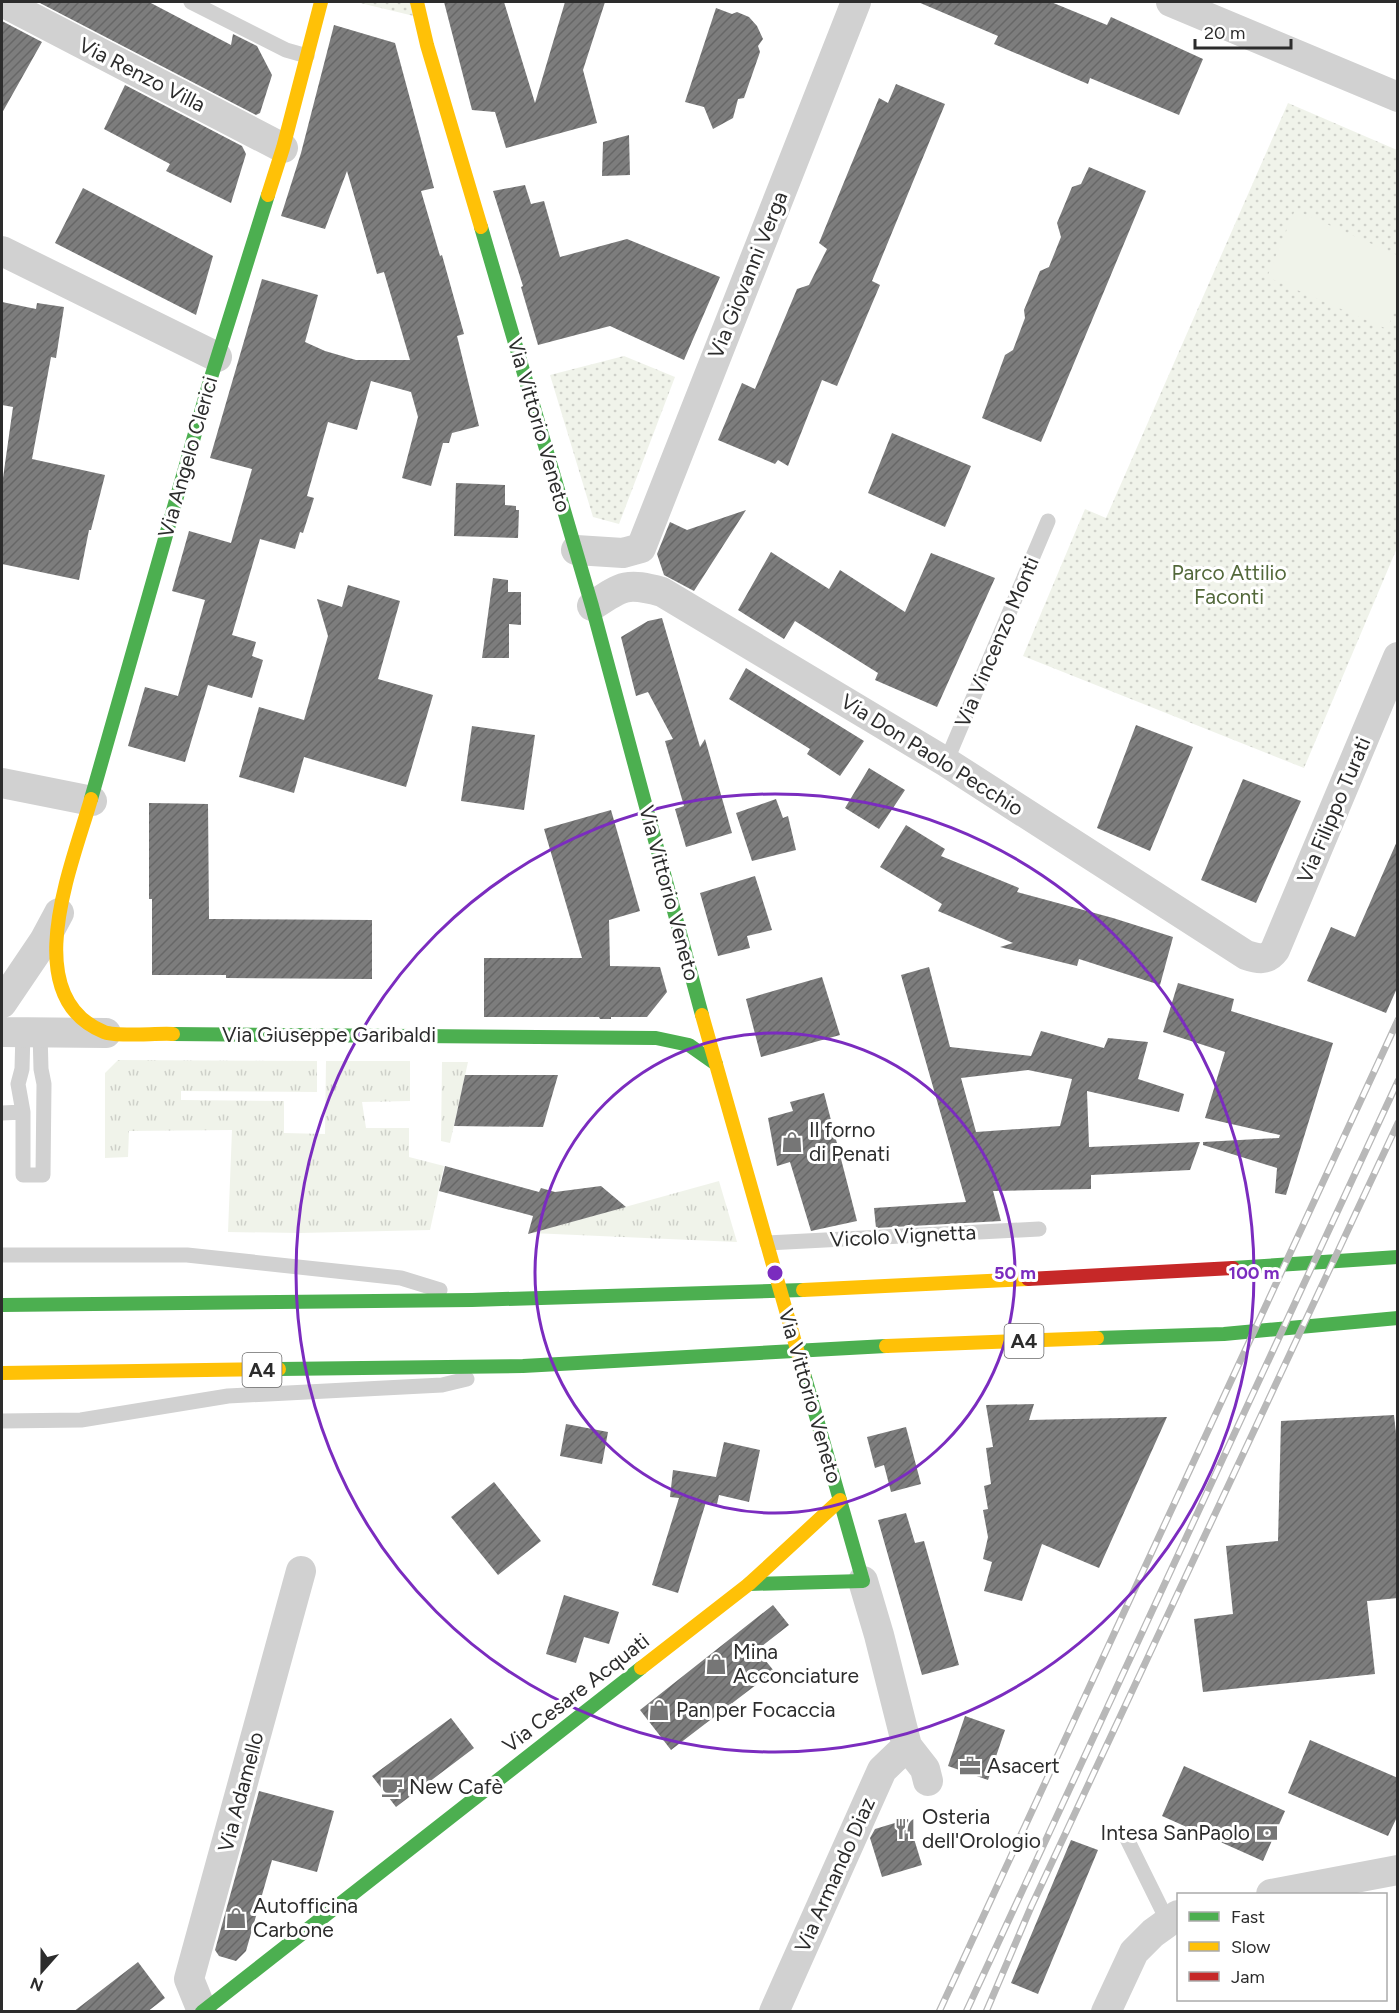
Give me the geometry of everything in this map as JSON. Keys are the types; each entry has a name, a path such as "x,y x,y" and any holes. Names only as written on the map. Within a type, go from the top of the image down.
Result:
{"main road":[{"name":"Via Angelo Clerici","path":"106,1033 83,1022 59,989 55,957 59,913 217,357 283,148 321,2"},
{"name":"Via Vittorio Veneto","path":"417,2 427,45 592,606 691,977 863,1581"},
{"path":"686,999 691,977"},
{"path":"656,1038 672,1027"},
{"name":"Via Giuseppe Garibaldi","path":"106,1033 656,1038 677,1040 690,1045 716,1064"},
{"path":"2,1305 472,1300 751,1293 1256,1268 1398,1257"},
{"name":"A4","path":"2,1373 523,1366 824,1348 1224,1334 1398,1318"},
{"name":"Via Cesare Acquati","path":"202,2011 749,1584 840,1500"},
{"path":"749,1584 863,1581"}],"street":[{"name":"Via Renzo Villa","path":"2,2 283,148"},
{"name":"Via Giovanni Verga","path":"641,548 856,2"},
{"path":"1171,2 1398,97"},
{"path":"2,251 217,357"},
{"path":"576,550 623,553 641,548 648,574 662,592"},
{"name":"Via Don Paolo Pecchio","path":"592,606 625,586 639,586 662,592 946,762 1246,955 1265,959"},
{"name":"Via Filippo Turati","path":"1265,959 1275,950 1398,657"},
{"path":"2,783 92,801"},
{"name":"Via Angelo Clerici","path":"2,1003 44,941 59,913"},
{"name":"Via Giuseppe Garibaldi","path":"21,1032 106,1033"},
{"name":"Via Adamello","path":"202,2011 189,1979 301,1571"},
{"name":"Via Vittorio Veneto","path":"863,1581 907,1746 925,1769 928,1781"},
{"name":"Via Armando Diaz","path":"774,2012 882,1770 907,1746"},
{"path":"1276,1893 1398,1870"},
{"path":"1106,2012 1134,1952 1153,1933 1174,1919"}],"lane":[{"path":"191,2 286,50 307,56"},
{"name":"Via Vincenzo Monti","path":"946,762 1048,521"},
{"path":"21,1032 41,1069 44,1084 43,1175 23,1175 22,1112 18,1084 22,1069 21,1032"},
{"path":"2,1113 22,1112"},
{"name":"Vicolo Vignetta","path":"767,1243 1039,1229"},
{"path":"2,1255 187,1255 400,1278 472,1300"},
{"path":"2,1421 81,1420 228,1396 442,1385 523,1366"},
{"path":"1127,1839 1174,1919"}],"green space":[{"path":"356,2 417,2 414,16"},
{"name":"Parco Attilio Faconti","path":"1288,103 1397,150 1397,548 1304,768 1023,656 1085,509 1106,518"},
{"path":"1295,210 1397,255 1397,305 1387,329 1267,277"},
{"path":"624,356 675,377 619,524 593,517 550,375"},
{"path":"118,1060 317,1061 317,1092 181,1091 181,1100 284,1101 284,1133 325,1134 326,1061 410,1061 410,1101 362,1102 366,1128 409,1128 409,1157 444,1166 430,1230 228,1232 232,1130 129,1131 128,1157 105,1158 105,1073"},
{"path":"442,1062 468,1062 450,1143 441,1141"},
{"path":"719,1181 737,1242 531,1233"}],"building":[{"path":"38,2 149,2 231,45 233,34 257,46 272,75 260,113 256,115"},
{"path":"444,2 504,2 535,103 565,2 605,2 583,70 597,123 506,148 495,112 472,110"},
{"path":"918,2 1051,2 1107,25 1111,17 1203,59 1179,115 1090,78 1088,84 994,44 998,36"},
{"path":"716,8 749,17 757,26 763,39 758,46 760,52 744,98 738,99 733,118 713,129 704,107 685,102"},
{"path":"2,21 42,42 2,113"},
{"path":"334,25 395,43 434,188 421,191 464,334 457,336 479,426 452,433 449,443 443,443 431,486 402,478 418,417 411,392 371,381 357,430 328,422 307,496 314,498 303,533 300,532 295,549 260,539 232,635 256,642 252,656 263,660 252,698 208,685 185,762 128,746 145,687 178,696 205,600 172,591 189,531 231,543 252,469 210,458 262,279 318,295 305,342 325,351 356,360 410,360 384,272 377,274 347,171 325,229 281,216 301,153"},
{"path":"896,84 945,104 872,281 880,285 837,386 822,380 788,466 778,460 775,464 718,440 742,383 755,389 797,289 809,285 827,249 819,243 879,98 888,103"},
{"path":"125,85 242,146 246,154 231,203 166,171 170,164 104,129"},
{"path":"629,135 630,175 602,176 603,142"},
{"path":"1089,167 1146,191 1041,442 982,418 1005,355 1013,350 1025,318 1024,310 1040,271 1049,267 1061,237 1057,223 1072,187 1081,184"},
{"path":"525,185 531,204 544,201 560,257 627,239 720,277 684,360 610,326 538,345 521,287 523,286 493,191"},
{"path":"83,188 213,256 196,315 55,243"},
{"path":"2,302 36,309 37,303 64,307 56,358 51,357 32,459 105,475 91,530 89,530 79,580 2,564 2,485 13,407 2,405"},
{"path":"892,433 971,466 945,527 868,493"},
{"path":"456,483 505,485 505,505 516,506 516,510 519,510 518,538 454,536"},
{"path":"746,510 694,591 664,575 657,554 670,522 687,530"},
{"path":"771,552 829,589 840,570 905,612 931,553 995,578 937,707 875,680 878,673 795,621 784,639 738,610"},
{"path":"493,578 508,580 508,592 521,592 521,625 509,624 509,658 482,658"},
{"path":"348,585 400,601 378,679 433,695 406,787 304,757 294,793 239,777 259,707 304,720 328,636 317,599 342,607"},
{"path":"662,618 700,747 705,739 732,833 686,847 675,809 684,806 665,741 673,739 648,692 636,696 621,637 648,621"},
{"path":"746,668 864,741 840,776 807,754 810,749 729,699"},
{"path":"1136,725 1193,747 1150,851 1097,828"},
{"path":"472,726 535,735 524,810 461,801"},
{"path":"869,768 905,790 879,829 845,808"},
{"path":"1243,779 1301,801 1256,903 1201,880"},
{"path":"776,799 783,818 788,816 796,850 752,861 736,813"},
{"path":"149,803 208,804 209,919 372,920 372,979 152,975"},
{"path":"611,810 640,911 609,920 610,966 660,967 667,992 647,1017 600,1019 599,1017 484,1017 484,958 582,958 544,829"},
{"path":"906,825 945,849 941,856 1019,888 1017,892 1173,937 1160,985 1079,959 1077,966 1000,947 1013,943 938,911 942,904 880,867"},
{"path":"1398,839 1398,986 1386,1013 1307,981 1331,927 1355,937"},
{"path":"755,876 772,930 747,936 750,948 718,956 700,893"},
{"path":"929,967 950,1047 1031,1056 1041,1031 1104,1048 1108,1038 1148,1042 1138,1079 1184,1094 1179,1112 1087,1091 1089,1147 1200,1142 1190,1170 1091,1175 1091,1189 993,1191 1001,1221 876,1228 874,1208 966,1202 901,975","holes":["1028,1070 1072,1079 1060,1126 976,1132 961,1078"]},
{"path":"822,977 840,1035 761,1057 746,999"},
{"path":"1178,983 1234,999 1231,1011 1333,1043 1286,1195 1275,1193 1277,1168 1203,1145 1203,1142 1279,1138 1280,1135 1205,1118 1225,1052 1163,1032"},
{"path":"465,1075 558,1075 543,1127 454,1126"},
{"path":"824,1093 857,1221 811,1231 790,1162 777,1166 768,1118 793,1111 790,1102"},
{"path":"445,1166 539,1192 541,1188 555,1192 601,1186 626,1207 528,1234 533,1216 439,1191"},
{"path":"1034,1404 1029,1420 1167,1417 1099,1568 1042,1544 1022,1601 984,1591 992,1562 983,1559 988,1537 983,1510 988,1509 984,1486 991,1484 986,1448 993,1447 986,1405"},
{"path":"1394,1415 1398,1452 1398,1598 1367,1601 1375,1674 1203,1692 1194,1619 1233,1614 1226,1546 1278,1541 1281,1421"},
{"path":"566,1424 608,1432 602,1464 560,1456"},
{"path":"906,1427 921,1484 891,1492 884,1465 875,1468 867,1437"},
{"path":"724,1442 760,1450 749,1502 719,1495 717,1504 706,1502 678,1593 652,1585 679,1498 670,1497 673,1470 716,1477"},
{"path":"494,1482 541,1541 498,1575 451,1517"},
{"path":"906,1513 915,1543 924,1541 959,1665 922,1675 878,1520"},
{"path":"564,1595 619,1612 609,1644 584,1637 576,1663 546,1654"},
{"path":"773,1605 789,1625 757,1650 774,1671 671,1750 640,1710"},
{"path":"965,1716 1005,1730 988,1780 948,1766"},
{"path":"451,1718 474,1748 396,1807 372,1776"},
{"path":"1310,1740 1398,1778 1398,1815 1388,1836 1288,1793"},
{"path":"1184,1766 1285,1811 1263,1861 1162,1816"},
{"path":"259,1791 334,1811 317,1872 272,1860 246,1951 236,1961 219,1956 215,1950"},
{"path":"908,1819 922,1865 882,1877 870,1838 875,1829"},
{"path":"1071,1840 1098,1850 1038,1994 1011,1983"},
{"path":"138,1962 165,1998 147,2012 73,2012"}],"railway":[{"path":"939,2012 1398,1020"},
{"path":"966,2012 1398,1081"},
{"path":"986,2012 1031,1907 1398,1123"}],"traffic: fast":[{"path":"91,799 209,384 268,195"},
{"path":"481,227 592,606 702,1015"},
{"path":"173,1034 656,1038 689,1045 716,1064"},
{"path":"1233,1268 1398,1257"},
{"path":"2,1305 472,1300 803,1290"},
{"path":"1097,1338 1224,1334 1398,1318"},
{"path":"279,1369 523,1366 886,1346"},
{"path":"749,1584 863,1581 804,1374"},
{"path":"202,2012 641,1668"}],"traffic: slow":[{"path":"268,195 283,148 321,2"},
{"path":"417,2 427,45 481,227"},
{"path":"91,799 64,891 58,926 56,959 62,989 77,1014 104,1032 127,1035 173,1034"},
{"path":"702,1015 804,1374"},
{"path":"803,1290 1028,1279"},
{"path":"886,1346 1097,1338"},
{"path":"2,1373 279,1369"},
{"path":"641,1668 749,1584 840,1500"}],"traffic: jam":[{"path":"1028,1279 1233,1268"}],"place":[{"name":"Il forno di Penati","path":"792,1142"},
{"name":"Mina Acconciature","path":"716,1664"},
{"name":"Pan per Focaccia","path":"659,1710"},
{"name":"Asacert","path":"970,1766"},
{"name":"New Cafè","path":"392,1787"},
{"name":"Osteria dell'Orologio","path":"905,1829"},
{"name":"Intesa SanPaolo","path":"1267,1833"},
{"name":"Autofficina Carbone","path":"236,1918"}]}
